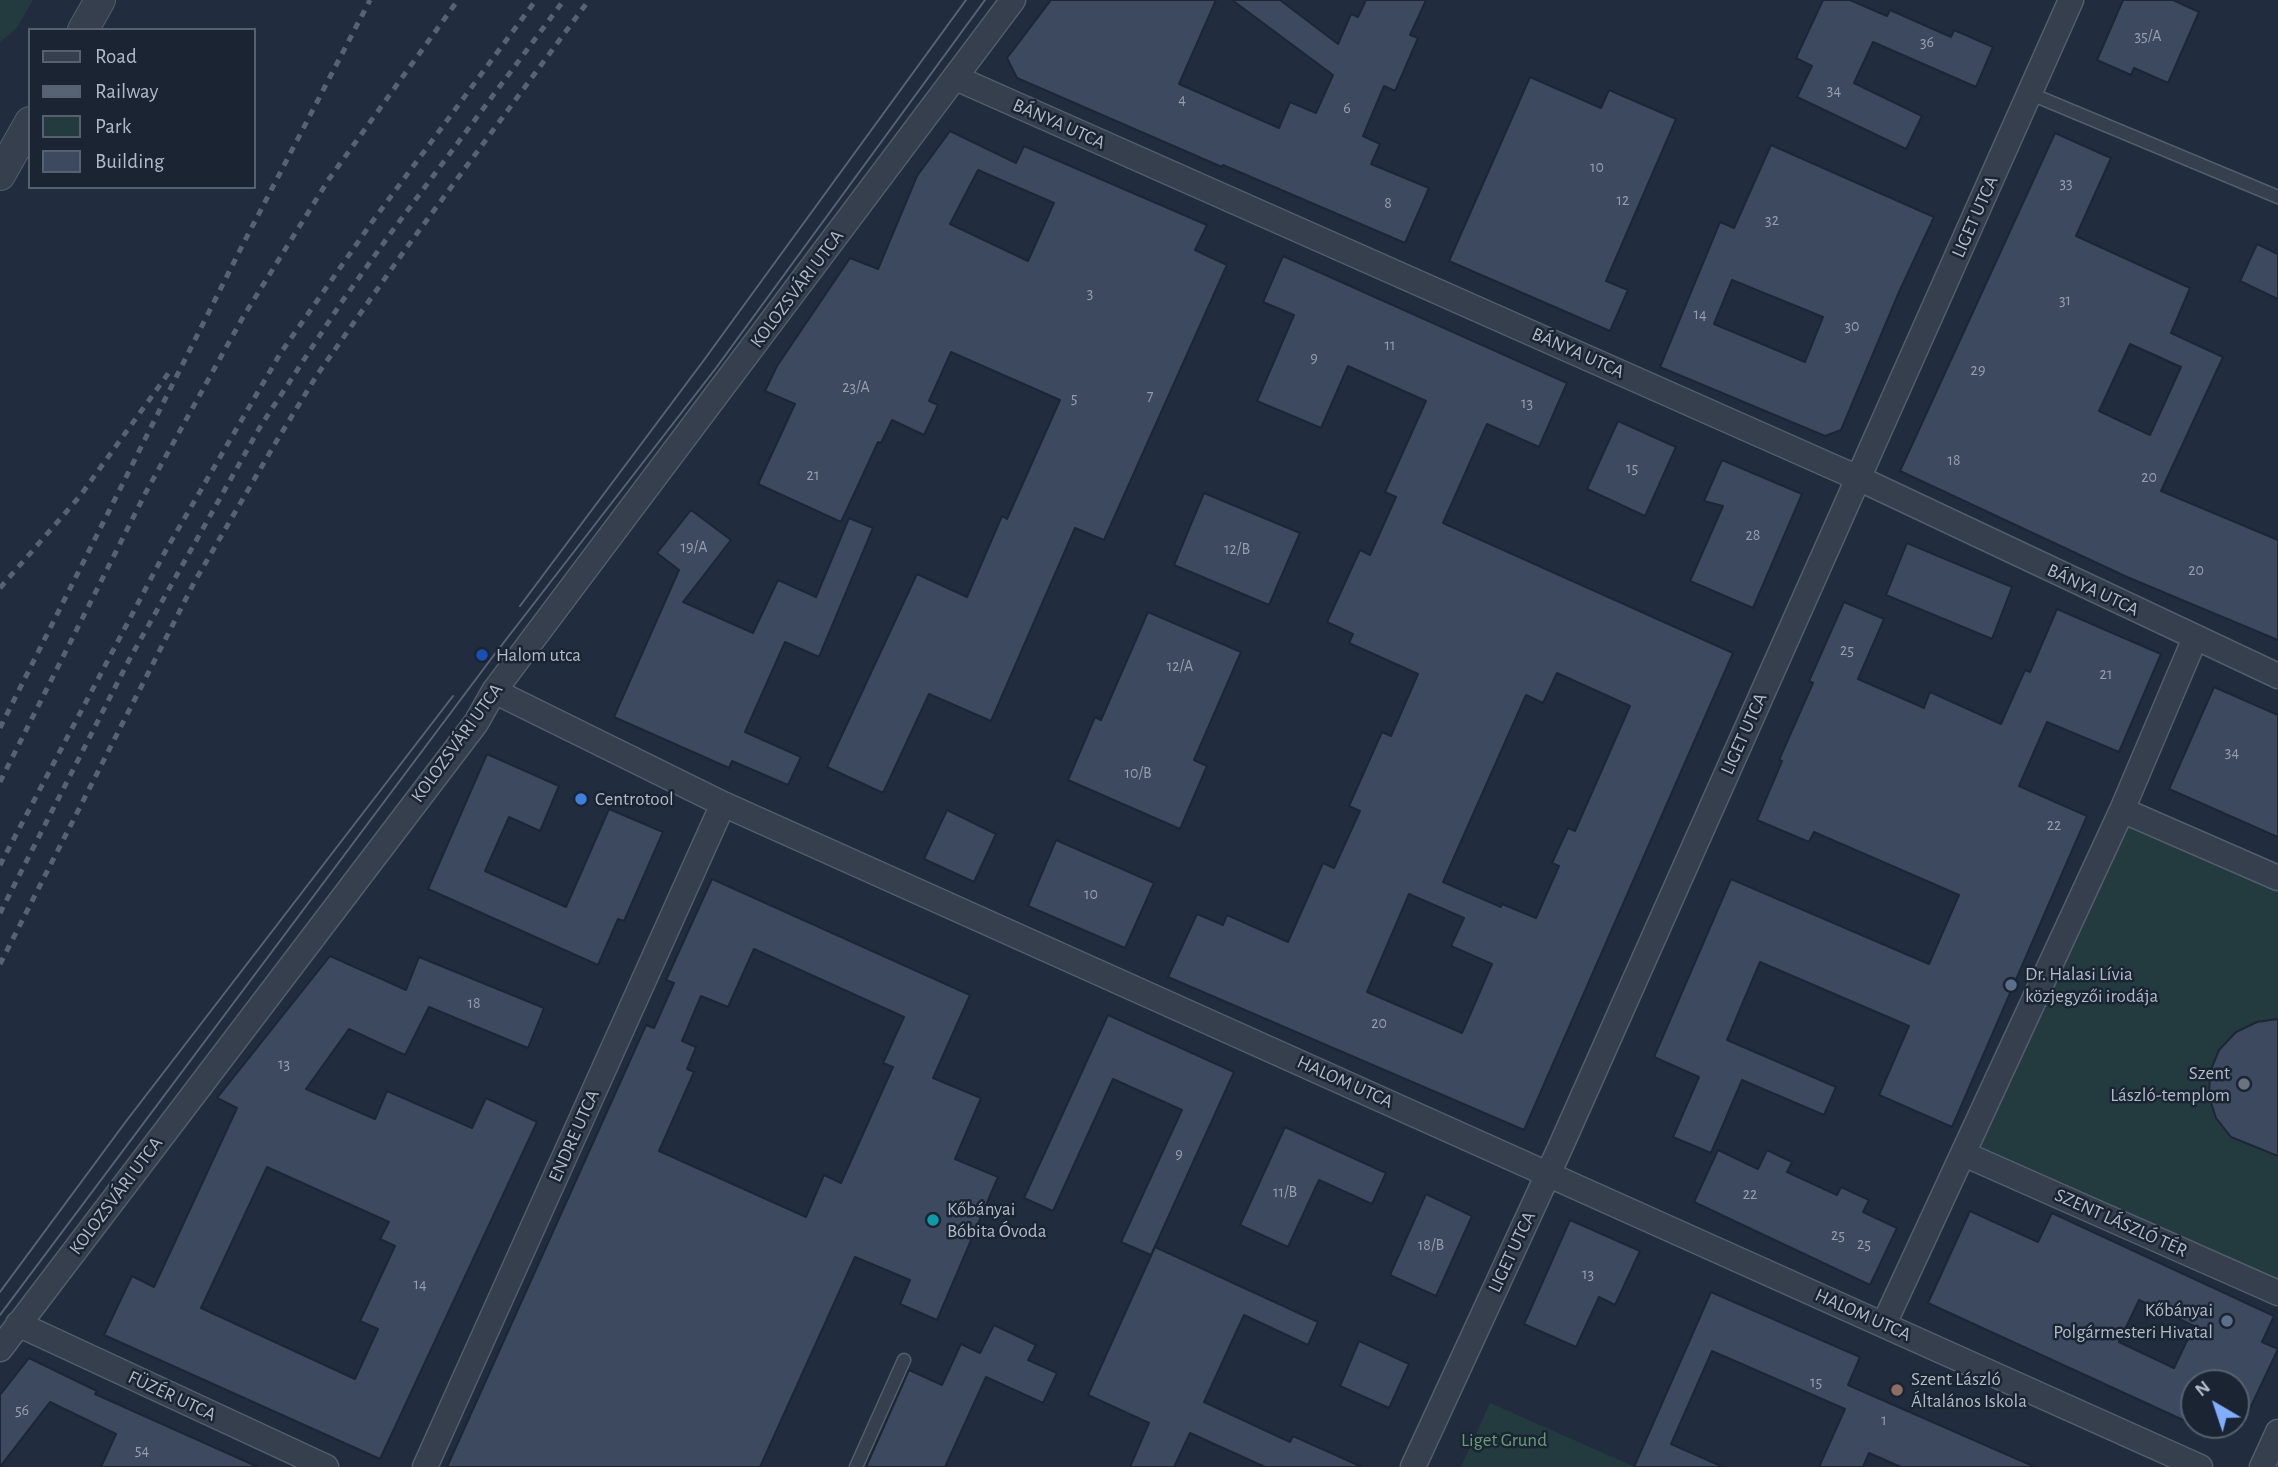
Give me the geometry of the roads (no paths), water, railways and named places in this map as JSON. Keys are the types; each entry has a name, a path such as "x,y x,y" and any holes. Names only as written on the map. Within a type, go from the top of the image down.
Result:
{"street":[{"path":"84,28 100,0"},
{"name":"KOLOZSVÁRI UTCA","path":"0,1349 467,734 494,691 1013,0"},
{"name":"LIGET UTCA","path":"1413,1467 1549,1173 2071,0"},
{"name":"BÁNYA UTCA","path":"956,78 1857,478 2195,639"},
{"path":"0,174 28,125"},
{"path":"1884,1324 2122,810 2195,639 2278,676"},
{"name":"HALOM UTCA","path":"494,691 723,804 2200,1467"},
{"name":"ENDRE UTCA","path":"425,1467 723,804"},
{"path":"2122,810 2278,878"},
{"name":"SZENT LÁSZLÓ TÉR","path":"1964,1154 2278,1293"},
{"name":"FÜZÉR UTCA","path":"18,1324 326,1467"},
{"path":"2262,1467 2278,1432"}],"lane":[{"path":"2031,94 2278,197"},
{"path":"856,1467 904,1360"}],"tram line":[{"path":"520,606 704,360 966,0"},
{"path":"0,1315 491,659 716,368 985,0"},
{"path":"0,1292 127,1120 453,696"}],"railway":[{"path":"0,728 240,250 370,0"},
{"path":"0,782 146,492 243,317 329,179 458,0"},
{"path":"0,865 166,550 280,354 372,222 536,0"},
{"path":"0,913 129,660 260,427 390,234 564,0"},
{"path":"0,964 195,581 276,442 317,375 407,247 589,0"},
{"path":"0,588 80,496 170,371"}],"place":[{"name":"Halom utca","path":"482,655"},
{"name":"Centrotool","path":"581,799"},
{"name":"Dr. Halasi Lívia közjegyzői irodája","path":"2011,985"},
{"name":"Szent László-templom","path":"2244,1084"},
{"name":"Kőbányai Bóbita Óvoda","path":"933,1220"},
{"name":"Kőbányai Polgármesteri Hivatal","path":"2227,1321"},
{"name":"Szent László Általános Iskola","path":"1897,1390"}],"park label":[{"name":"Liget Grund","path":"1504,1440"}]}
